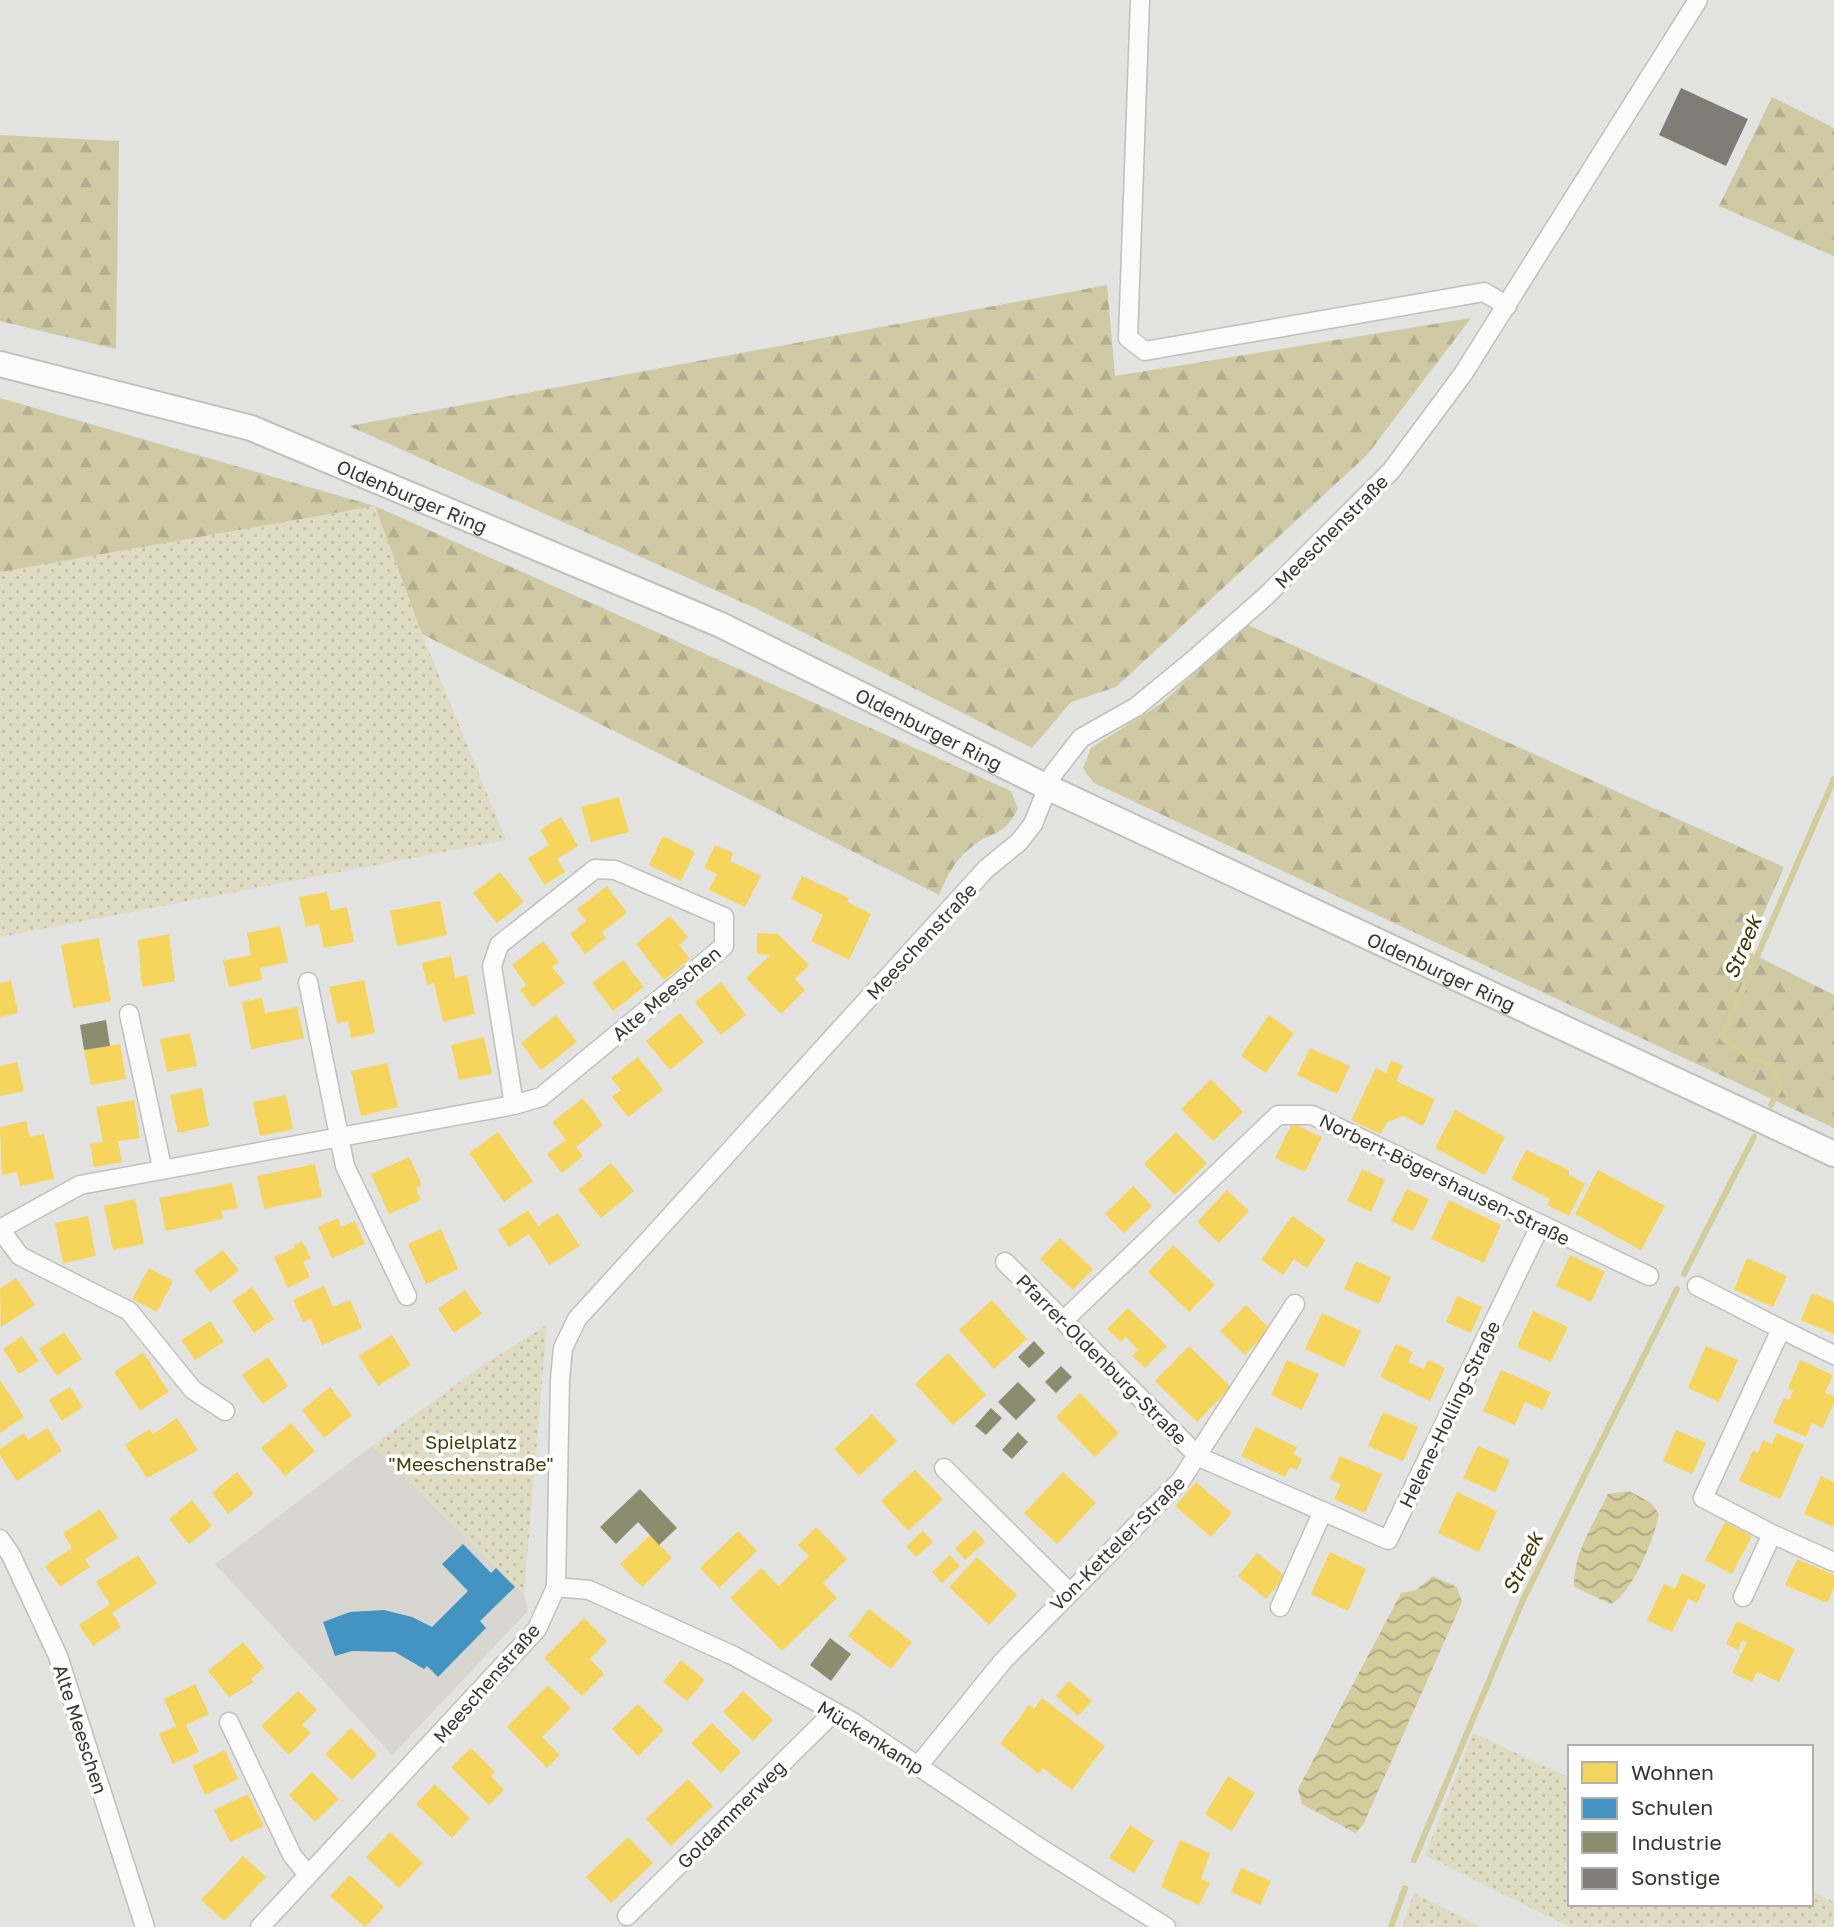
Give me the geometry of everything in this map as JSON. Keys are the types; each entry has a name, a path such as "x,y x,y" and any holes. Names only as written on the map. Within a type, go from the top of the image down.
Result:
{"main road":[{"name":"Oldenburger Ring","path":"0,364 251,428 324,456 721,625 1047,788 1834,1154"}],"street":[{"path":"1140,0 1128,338 1145,351 1484,292 1507,306"},
{"name":"Meeschenstraße","path":"260,1927 537,1629 556,1587 559,1378 563,1348 577,1319 986,869 1019,842 1033,824 1053,774 1081,738 1136,707 1191,662 1266,596 1391,471 1463,374 1692,14 1698,0"},
{"name":"Alte Meeschen","path":"225,1411 192,1390 129,1311 20,1256 0,1229 80,1185 162,1167 514,1105 541,1097 724,946 724,917 615,870 595,869 499,945 492,966 514,1105"},
{"path":"308,982 345,1166 407,1296"},
{"path":"129,1014 162,1167"},
{"name":"Norbert-Bögershausen-Straße","path":"1065,1319 1278,1115 1311,1115 1649,1276"},
{"name":"Helene-Holling-Straße","path":"1199,1457 1388,1540 1541,1224"},
{"name":"Pfarrer-Oldenburg-Straße","path":"1005,1262 1065,1319 1199,1457"},
{"path":"1697,1286 1834,1355"},
{"name":"Von-Ketteler-Straße","path":"918,1766 1003,1661 1068,1591 1181,1480 1199,1457 1295,1304"},
{"path":"1781,1329 1703,1497 1772,1534 1834,1562"},
{"path":"944,1468 1068,1591"},
{"path":"1280,1607 1323,1511"},
{"path":"1743,1597 1772,1534"},
{"name":"Alte Meeschen","path":"0,1539 11,1555 58,1656 145,1927"},
{"name":"Mückenkamp","path":"556,1587 589,1590 734,1656 834,1712 1040,1848 1166,1927"},
{"name":"Goldammerweg","path":"627,1916 834,1712"},
{"path":"229,1722 292,1855 309,1875"}],"shaded area":[{"path":"372,1446 524,1594 528,1611 392,1755 215,1564"}],"green space":[{"path":"1772,97 1834,128 1834,256 1719,206"},
{"path":"0,135 119,141 116,349 0,321"},
{"path":"1107,285 1115,376 1471,318 1367,455 1116,687 1071,702 1032,748 757,609 349,426"},
{"path":"0,398 375,506 0,572"},
{"path":"375,506 422,634 506,840 0,937 0,572"},
{"path":"375,506 1011,791 1018,809 1002,830 961,856 939,895 422,634"},
{"path":"1246,624 1784,867 1747,951 1834,995 1834,1128 1094,783 1083,768 1091,748 1162,703"},
{"name":"Spielplatz \"Meeschenstraße\"","path":"547,1325 524,1594 372,1446 483,1365"},
{"path":"1473,1733 1568,1777 1568,1906 1813,1906 1813,1892 1834,1902 1834,1927 1570,1927 1425,1855"},
{"path":"1414,1893 1481,1927 1402,1927"}],"water":[{"path":"1629,1491 1651,1503 1659,1514 1635,1577 1611,1604 1574,1587 1575,1574 1585,1539 1608,1494"},
{"path":"1433,1576 1457,1587 1462,1602 1363,1825 1355,1833 1302,1804 1298,1789 1401,1593 1416,1590"}],"building: Wohnen":[{"path":"619,797 629,832 591,842 581,807"},
{"path":"561,817 578,846 557,859 565,872 544,885 528,858 549,845 540,830"},
{"path":"663,836 695,852 681,881 649,865"},
{"path":"715,845 733,853 730,861 761,876 745,907 709,890 717,874 704,868"},
{"path":"500,872 524,902 497,923 473,893"},
{"path":"802,876 849,898 847,902 871,914 849,960 811,941 823,915 791,899"},
{"path":"607,886 627,913 602,932 606,938 585,954 570,934 586,921 577,909"},
{"path":"327,892 331,910 347,907 354,942 324,948 319,924 306,927 299,897"},
{"path":"440,901 447,935 397,946 390,911"},
{"path":"670,916 688,937 679,945 690,959 664,980 636,944"},
{"path":"280,926 288,962 260,968 262,980 229,987 223,961 251,955 247,933"},
{"path":"757,933 778,934 809,965 795,979 805,990 781,1014 746,978 770,955 757,954"},
{"path":"169,934 175,981 142,987 138,940"},
{"path":"99,938 111,1001 73,1008 61,945"},
{"path":"543,941 559,962 552,967 565,983 533,1007 520,990 526,985 512,965"},
{"path":"451,956 455,978 467,975 475,1014 443,1022 434,983 427,985 422,963"},
{"path":"623,960 644,987 613,1011 592,983"},
{"path":"11,980 18,1013 0,1017 0,983"},
{"path":"364,980 375,1033 351,1038 348,1021 337,1023 329,987"},
{"path":"721,982 746,1015 721,1035 695,1002"},
{"path":"262,998 265,1013 297,1007 304,1038 251,1049 242,1002"},
{"path":"680,1013 704,1042 670,1070 646,1041"},
{"path":"556,1015 577,1042 541,1070 521,1043"},
{"path":"1269,1015 1294,1033 1266,1073 1241,1056"},
{"path":"190,1033 197,1066 167,1072 160,1039"},
{"path":"484,1037 492,1074 459,1080 451,1045"},
{"path":"120,1044 126,1079 91,1085 84,1050"},
{"path":"1310,1048 1350,1066 1337,1094 1297,1075"},
{"path":"638,1057 663,1090 628,1117 612,1097 621,1090 611,1078"},
{"path":"1391,1060 1403,1066 1396,1081 1435,1099 1423,1126 1403,1116 1387,1122 1381,1134 1351,1120 1376,1068 1386,1073"},
{"path":"17,1062 24,1091 0,1096 0,1066"},
{"path":"387,1063 398,1107 361,1116 351,1071"},
{"path":"1211,1079 1243,1112 1213,1141 1181,1109"},
{"path":"202,1088 209,1126 178,1133 170,1095"},
{"path":"286,1095 293,1129 260,1136 253,1102"},
{"path":"583,1098 603,1125 576,1147 583,1156 562,1173 547,1154 566,1140 552,1122"},
{"path":"134,1100 140,1138 118,1141 122,1162 94,1167 90,1144 103,1142 96,1107"},
{"path":"1455,1110 1505,1137 1485,1175 1435,1148"},
{"path":"26,1121 30,1137 44,1134 54,1179 20,1186 17,1172 2,1175 0,1127"},
{"path":"1292,1123 1322,1137 1305,1172 1275,1158"},
{"path":"498,1132 533,1181 504,1202 469,1153"},
{"path":"1176,1132 1207,1163 1175,1195 1144,1164"},
{"path":"1526,1150 1569,1170 1569,1175 1585,1184 1569,1216 1547,1205 1550,1199 1511,1179"},
{"path":"409,1157 422,1185 416,1188 421,1200 389,1214 371,1174"},
{"path":"611,1163 634,1191 601,1218 578,1190"},
{"path":"315,1164 322,1197 264,1209 257,1176"},
{"path":"1362,1169 1385,1180 1371,1212 1347,1201"},
{"path":"1598,1170 1665,1206 1641,1250 1575,1214"},
{"path":"232,1183 238,1208 221,1211 223,1219 166,1231 159,1198"},
{"path":"1133,1186 1152,1206 1124,1233 1105,1214"},
{"path":"1407,1189 1429,1199 1413,1231 1391,1221"},
{"path":"1227,1190 1249,1211 1219,1243 1197,1222"},
{"path":"135,1199 144,1244 113,1250 104,1206"},
{"path":"1449,1200 1501,1225 1484,1263 1431,1239"},
{"path":"528,1210 538,1226 558,1213 580,1246 549,1265 529,1234 509,1247 498,1230"},
{"path":"88,1216 96,1256 63,1263 55,1223"},
{"path":"1292,1216 1326,1240 1307,1268 1294,1259 1283,1275 1261,1260"},
{"path":"338,1218 341,1227 355,1221 365,1244 332,1258 318,1227"},
{"path":"441,1229 458,1269 426,1284 408,1244"},
{"path":"1060,1238 1093,1269 1073,1290 1040,1259"},
{"path":"302,1241 311,1258 303,1262 310,1277 288,1288 274,1257 295,1248 294,1245"},
{"path":"1173,1245 1215,1285 1189,1312 1148,1272"},
{"path":"223,1250 239,1271 210,1292 194,1271"},
{"path":"1570,1255 1605,1272 1591,1302 1556,1286"},
{"path":"1747,1258 1787,1276 1773,1307 1734,1290"},
{"path":"1356,1261 1391,1277 1379,1304 1344,1289"},
{"path":"149,1268 173,1281 157,1312 132,1299"},
{"path":"16,1278 35,1305 1,1327 0,1289"},
{"path":"324,1286 333,1307 350,1300 362,1328 322,1345 311,1319 303,1322 293,1300"},
{"path":"252,1287 274,1319 254,1333 232,1301"},
{"path":"465,1290 482,1314 454,1333 438,1309"},
{"path":"1812,1293 1834,1302 1834,1334 1801,1320"},
{"path":"1457,1296 1482,1307 1471,1333 1446,1322"},
{"path":"992,1300 1027,1339 994,1369 959,1330"},
{"path":"1246,1305 1270,1329 1245,1355 1220,1331"},
{"path":"1128,1308 1167,1346 1145,1368 1132,1356 1138,1350 1126,1337 1121,1342 1107,1329"},
{"path":"1533,1311 1568,1327 1551,1362 1517,1347"},
{"path":"1322,1313 1361,1331 1344,1367 1305,1349"},
{"path":"210,1321 224,1342 195,1360 181,1340"},
{"path":"64,1332 82,1359 57,1376 39,1349"},
{"path":"392,1335 411,1365 378,1386 359,1356"},
{"path":"22,1336 39,1361 19,1374 3,1349"},
{"path":"1396,1344 1413,1352 1408,1362 1424,1369 1428,1360 1445,1368 1430,1401 1380,1377"},
{"path":"1189,1346 1231,1387 1197,1422 1155,1381"},
{"path":"1706,1346 1738,1360 1719,1402 1688,1388"},
{"path":"143,1352 169,1392 140,1411 114,1372"},
{"path":"948,1353 986,1395 953,1425 915,1384"},
{"path":"268,1357 288,1386 263,1404 242,1375"},
{"path":"1287,1360 1319,1374 1302,1410 1271,1395"},
{"path":"1800,1360 1833,1375 1825,1393 1834,1396 1834,1403 1823,1428 1812,1423 1806,1437 1773,1423 1784,1398 1789,1400 1793,1391 1788,1388"},
{"path":"1501,1370 1551,1392 1543,1410 1525,1402 1515,1425 1483,1411"},
{"path":"0,1380 24,1417 0,1433"},
{"path":"70,1387 83,1407 62,1421 49,1400"},
{"path":"330,1387 352,1415 324,1438 302,1410"},
{"path":"1080,1393 1119,1433 1095,1457 1056,1417"},
{"path":"1383,1412 1418,1427 1403,1461 1368,1446"},
{"path":"872,1414 897,1441 859,1476 834,1449"},
{"path":"177,1418 198,1450 147,1478 125,1445 149,1429 153,1434"},
{"path":"291,1423 315,1451 285,1476 261,1448"},
{"path":"1255,1427 1297,1447 1294,1454 1302,1459 1297,1470 1290,1467 1285,1477 1241,1456"},
{"path":"47,1428 62,1451 17,1481 0,1455 0,1449 24,1433 28,1440"},
{"path":"1676,1430 1706,1443 1692,1474 1663,1461"},
{"path":"1777,1433 1804,1445 1780,1499 1739,1481 1753,1451 1758,1453 1763,1440 1772,1444"},
{"path":"1478,1446 1510,1460 1495,1492 1463,1478"},
{"path":"1340,1456 1382,1474 1365,1513 1334,1499 1341,1484 1330,1479"},
{"path":"915,1470 943,1499 908,1531 881,1501"},
{"path":"237,1472 254,1494 228,1514 212,1493"},
{"path":"1063,1472 1096,1503 1057,1544 1024,1513"},
{"path":"1821,1476 1834,1482 1834,1527 1804,1514"},
{"path":"1196,1482 1232,1513 1211,1537 1175,1506"},
{"path":"1457,1492 1497,1511 1479,1552 1438,1533"},
{"path":"192,1500 212,1526 189,1544 169,1519"},
{"path":"100,1509 118,1538 85,1559 90,1567 60,1587 45,1566 72,1548 63,1533"},
{"path":"1725,1522 1752,1536 1732,1574 1705,1560"},
{"path":"816,1527 847,1559 823,1583 837,1598 782,1651 730,1598 761,1568 779,1586 809,1556 798,1545"},
{"path":"975,1530 985,1542 965,1560 955,1548"},
{"path":"738,1531 757,1551 719,1588 700,1568"},
{"path":"923,1531 933,1542 916,1557 906,1546"},
{"path":"650,1535 672,1558 642,1587 620,1564"},
{"path":"1330,1552 1366,1569 1348,1611 1311,1594"},
{"path":"1257,1553 1285,1576 1266,1599 1238,1576"},
{"path":"138,1555 157,1584 112,1613 121,1627 93,1646 79,1625 110,1604 96,1582"},
{"path":"950,1555 960,1566 942,1583 932,1572"},
{"path":"977,1557 1017,1595 989,1625 949,1587"},
{"path":"1797,1559 1834,1575 1834,1588 1827,1603 1785,1585"},
{"path":"1682,1573 1706,1585 1697,1603 1688,1599 1672,1632 1647,1620 1664,1584 1675,1589"},
{"path":"869,1609 912,1642 891,1669 848,1636"},
{"path":"584,1618 607,1641 590,1659 604,1674 582,1696 544,1658"},
{"path":"1737,1621 1795,1649 1779,1682 1757,1672 1752,1682 1732,1673 1747,1642 1742,1640 1738,1650 1726,1644"},
{"path":"243,1642 264,1668 251,1679 254,1682 229,1697 208,1671"},
{"path":"681,1660 705,1680 687,1701 663,1682"},
{"path":"1069,1681 1092,1701 1078,1716 1056,1696"},
{"path":"195,1684 209,1714 186,1725 199,1752 173,1764 159,1734 176,1726 164,1699"},
{"path":"548,1685 571,1708 542,1737 560,1755 547,1768 507,1727"},
{"path":"298,1691 317,1710 302,1725 311,1733 289,1755 261,1726"},
{"path":"743,1691 773,1720 753,1741 723,1712"},
{"path":"1042,1698 1105,1746 1072,1790 1043,1768 1039,1774 1000,1744 1029,1705 1034,1709"},
{"path":"638,1704 664,1730 638,1756 612,1729"},
{"path":"712,1723 741,1752 721,1773 691,1743"},
{"path":"351,1728 377,1755 352,1780 325,1754"},
{"path":"471,1748 495,1772 491,1776 504,1790 489,1805 451,1767"},
{"path":"225,1750 238,1779 205,1795 192,1766"},
{"path":"312,1772 339,1799 315,1822 289,1795"},
{"path":"1228,1776 1255,1793 1232,1831 1205,1814"},
{"path":"688,1779 713,1806 671,1846 646,1819"},
{"path":"435,1784 470,1818 452,1838 416,1804"},
{"path":"248,1794 264,1826 230,1842 214,1810"},
{"path":"1130,1825 1154,1841 1134,1873 1109,1858"},
{"path":"390,1832 423,1863 399,1888 366,1857"},
{"path":"628,1837 653,1863 611,1903 586,1877"},
{"path":"1180,1840 1210,1853 1201,1879 1210,1883 1199,1905 1161,1887"},
{"path":"243,1856 266,1877 224,1921 201,1900"},
{"path":"1241,1868 1271,1881 1260,1905 1231,1892"},
{"path":"350,1875 384,1907 365,1927 330,1896"}],"building: Schulen":[{"path":"463,1544 491,1573 496,1568 515,1587 480,1621 486,1628 438,1677 427,1666 424,1669 395,1652 352,1651 335,1656 323,1622 350,1612 384,1610 412,1617 432,1627 468,1591 442,1564"}],"building: Industrie":[{"path":"106,1020 110,1046 84,1050 80,1025"},
{"path":"1034,1341 1045,1353 1029,1368 1018,1357"},
{"path":"1061,1366 1072,1377 1056,1393 1045,1382"},
{"path":"1018,1382 1036,1400 1016,1420 998,1402"},
{"path":"991,1408 1002,1418 986,1435 975,1426"},
{"path":"1018,1432 1028,1442 1012,1459 1002,1450"},
{"path":"640,1489 677,1528 659,1545 638,1522 616,1544 600,1527"},
{"path":"830,1638 851,1654 831,1681 810,1665"}],"building: Sonstige":[{"path":"1681,88 1748,119 1726,166 1659,135"}],"waterway":[{"name":"Streek","path":"1771,1105 1780,1087 1773,1068 1731,1046 1722,1037 1834,779"},
{"name":"Streek","path":"1684,1274 1754,1137"},
{"name":"Streek","path":"1414,1860 1522,1602 1677,1289"},
{"name":"Streek","path":"1391,1927 1405,1888"}]}
